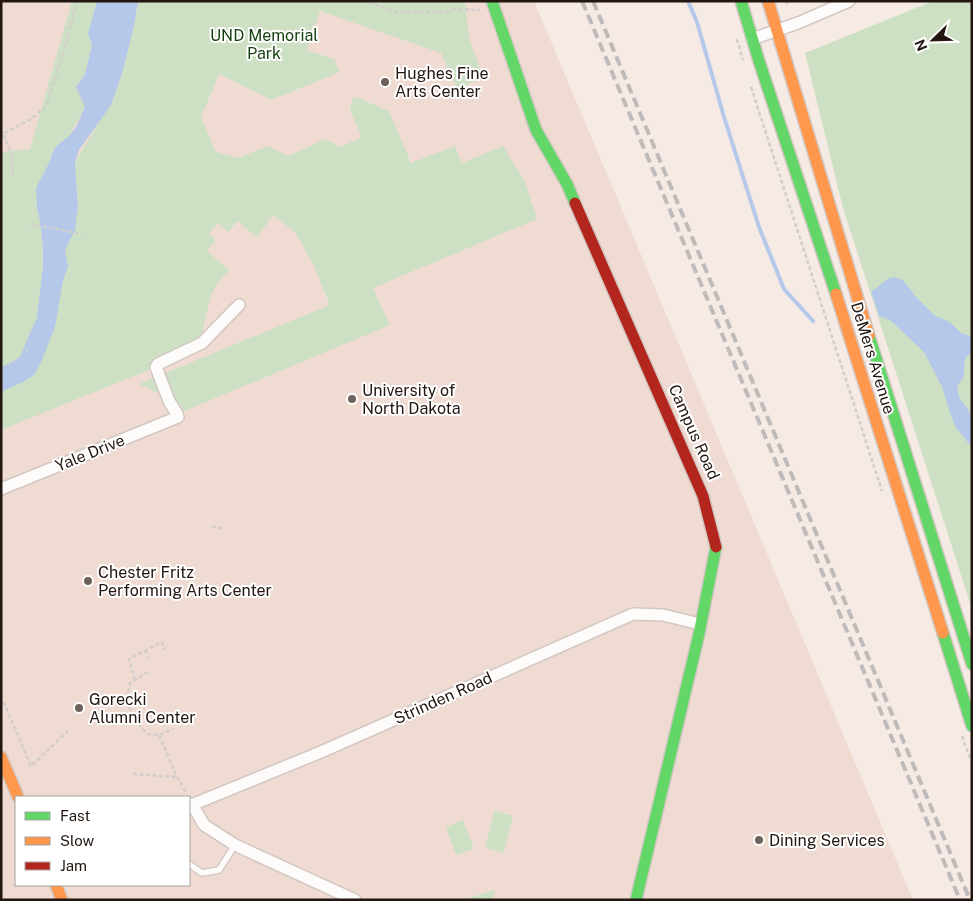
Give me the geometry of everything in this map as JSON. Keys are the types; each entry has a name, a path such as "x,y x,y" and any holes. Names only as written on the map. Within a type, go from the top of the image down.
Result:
{"main road":[{"name":"Campus Road","path":"492,1 536,130 566,184 704,496 717,549 636,900"},
{"name":"DeMers Avenue","path":"741,1 842,311 972,726"},
{"name":"DeMers Avenue","path":"768,1 860,308 972,664"},
{"path":"1,757 18,796"},
{"path":"56,886 62,900"}],"street":[{"path":"752,39 777,31 850,1"},
{"name":"Yale Drive","path":"1,489 178,416 169,401 156,367 158,364 202,342 239,305"},
{"name":"Strinden Road","path":"190,803 321,752 633,614 663,615 700,624"},
{"path":"190,803 204,825 235,845 355,900"}],"lane":[{"path":"190,865 202,873 219,870 235,845"}],"path":[{"path":"2,134 31,119 46,106 64,51 77,1"},
{"path":"363,1 398,12 444,12 456,9 483,10"},
{"path":"736,36 744,64"},
{"path":"750,83 882,491"},
{"path":"1,129 12,154 13,176"},
{"path":"30,224 83,234"},
{"path":"212,526 225,529"},
{"path":"135,680 129,659 162,642 165,650"},
{"path":"145,650 149,657"},
{"path":"148,672 130,683 127,695 130,709 136,722 147,734 159,735 172,729"},
{"path":"1,696 31,766 68,731"},
{"path":"159,735 186,796"},
{"path":"962,736 972,764"},
{"path":"134,774 177,777"}],"shaded area":[{"name":"University of North Dakota","path":"1,1 534,1 913,900 1,900"}],"green space":[{"path":"72,1 97,1 89,33 92,45 85,74 76,87 85,107 69,136 55,147 36,188 43,249 41,312 27,352 1,367 1,152 30,149"},
{"name":"UND Memorial Park","path":"138,1 465,1 469,37 483,78 457,89 441,53 320,11 307,50 334,59 340,72 271,100 219,74 201,117 216,152 238,158 268,146 289,156 325,139 341,147 362,137 350,111 353,96 389,111 411,163 455,146 462,163 503,146 525,182 537,219 373,288 390,325 182,412 166,397 139,384 330,305 313,264 295,232 273,215 257,237 237,221 228,232 218,223 209,234 216,240 207,251 229,270 216,285 210,298 201,338 156,367 1,430 1,392 34,375 67,267 65,250 76,189 75,163 98,123 111,105 122,74"},
{"path":"933,1 972,1 972,609 843,208 805,53"},
{"path":"494,811 513,816 504,853 485,848"},
{"path":"463,820 474,849 456,855 446,827"},
{"path":"495,890 494,900 461,900"}],"water":[{"path":"97,1 138,1 134,26 122,74 111,105 79,150 75,163 78,208 75,230 65,250 68,267 63,280 55,327 34,375 1,392 1,367 27,352 36,324 43,266 43,249 36,188 55,147 69,136 76,127 85,107 76,87 85,74 92,45 88,33"},
{"path":"895,277 903,280 916,297 935,316 950,322 961,333 972,337 972,351 965,359 964,376 958,384 958,394 972,417 972,447 956,428 942,387 924,352 891,321 879,316 871,292 889,278"}],"waterway":[{"path":"688,1 697,22 724,117 759,227 784,289 813,321"},
{"path":"22,357 37,322"}],"railway":[{"path":"582,1 960,900"},
{"path":"593,1 970,900"}],"traffic: fast":[{"path":"492,1 536,130 567,184 575,203"},
{"path":"741,1 836,294"},
{"path":"869,336 972,664"},
{"path":"636,900 699,634 716,547"},
{"path":"943,633 972,726"}],"traffic: slow":[{"path":"768,1 869,336"},
{"path":"836,294 943,633"},
{"path":"1,757 18,796"},
{"path":"56,886 62,900"}],"traffic: jam":[{"path":"575,203 703,496 716,547"}],"place":[{"name":"Hughes Fine Arts Center","path":"385,82"},
{"name":"University of North Dakota","path":"352,399"},
{"name":"Chester Fritz Performing Arts Center","path":"88,581"},
{"name":"Gorecki Alumni Center","path":"79,708"},
{"name":"Dining Services","path":"759,840"}]}
